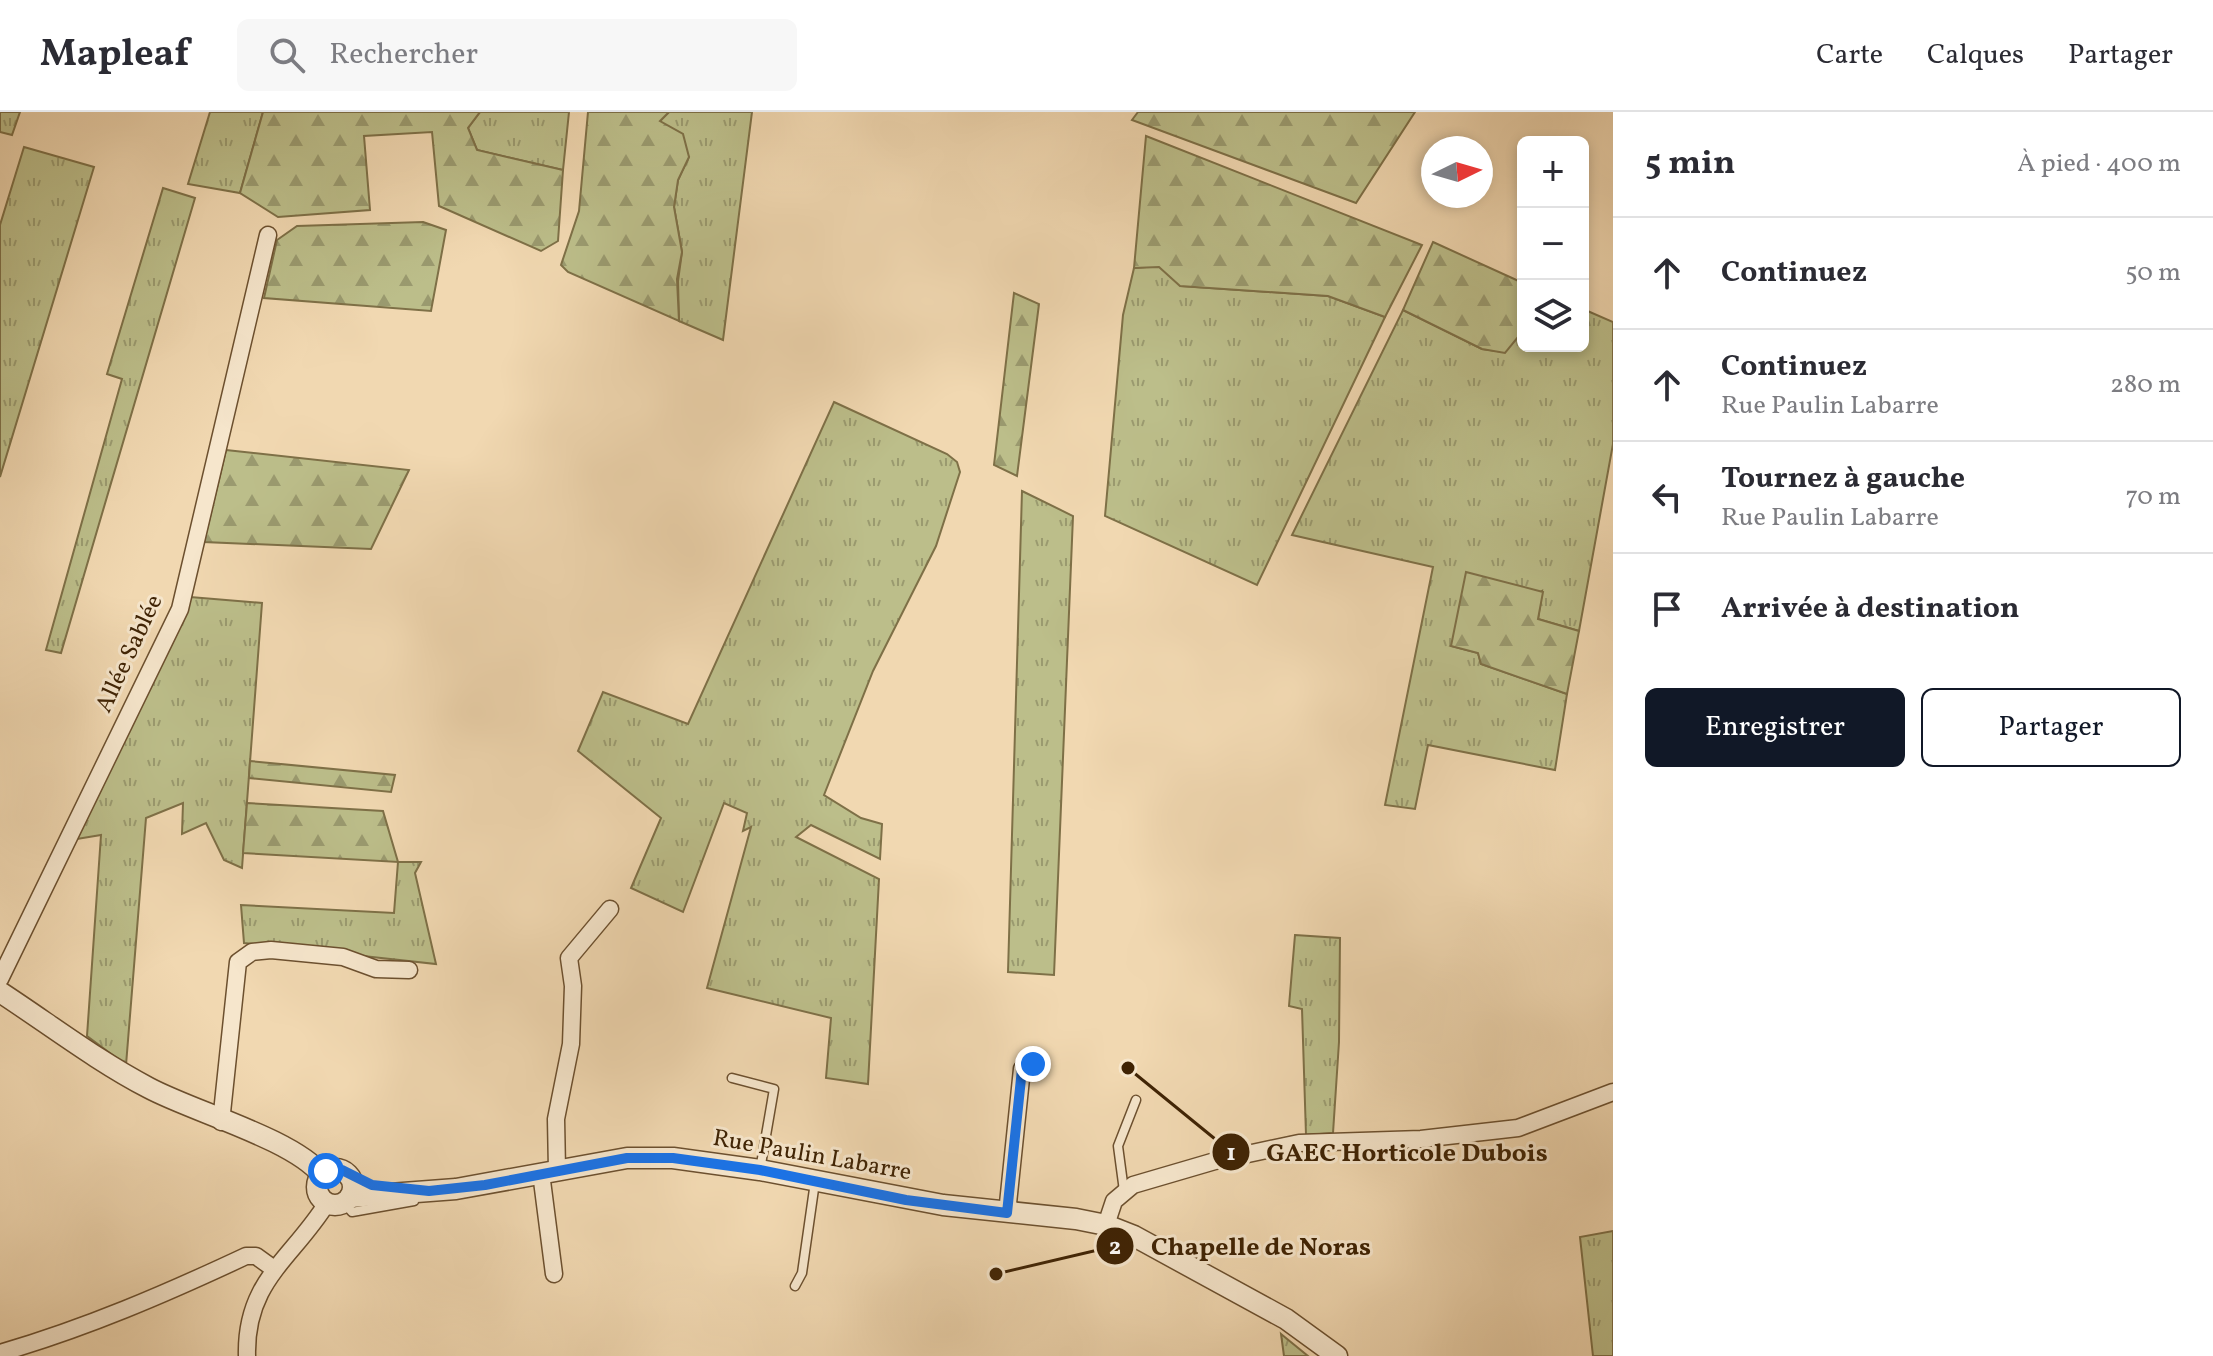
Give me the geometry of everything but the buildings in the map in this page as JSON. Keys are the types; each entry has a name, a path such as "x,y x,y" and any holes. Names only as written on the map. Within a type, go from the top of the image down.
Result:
{"street":[{"name":"Allée Sablée","path":"0,979 180,609 268,235"},
{"path":"554,1274 549,1171 571,1044 573,986 569,958 610,909"},
{"path":"221,1122 238,962 252,952 271,950 343,957 376,969 409,970"},
{"path":"0,992 113,1068 221,1122 292,1150 310,1161 322,1175 318,1190 343,1195"},
{"path":"1007,1213 1022,1069 1033,1064"},
{"path":"1106,1225 1114,1201 1133,1185 1215,1161 1299,1143 1421,1139 1518,1128 1613,1092"},
{"name":"Rue Paulin Labarre","path":"322,1175 337,1169 343,1195 372,1185 424,1191 627,1158 673,1158 760,1170 906,1200 1106,1225 1229,1286 1286,1319 1337,1356"},
{"path":"247,1356 249,1318 262,1284 343,1195"},
{"path":"0,1353 113,1316 246,1256 256,1256 274,1269"}],"lane":[{"path":"732,1078 774,1089 760,1170"},
{"path":"1124,1192 1118,1146 1136,1100"},
{"path":"795,1286 802,1273 815,1182"},
{"path":"343,1195 352,1212 416,1201 424,1191"}],"green space":[{"path":"0,112 20,112 12,135 0,132"},
{"path":"210,112 263,112 240,193 188,184"},
{"path":"263,112 480,112 468,128 477,150 563,170 558,241 541,251 439,206 432,132 364,136 370,210 278,217 240,193"},
{"path":"480,112 569,112 563,170 477,150 468,128"},
{"path":"588,112 669,112 660,121 683,134 689,157 678,180 674,207 682,252 677,279 679,321 568,272 561,265 579,211"},
{"path":"669,112 752,112 723,340 679,321 678,281 682,252 674,207 678,180 689,157 660,121"},
{"path":"1138,112 1415,112 1356,203 1132,120"},
{"path":"1146,136 1422,245 1385,317 1328,296 1180,286 1159,267 1134,268"},
{"path":"24,147 94,167 0,477 0,225"},
{"path":"163,188 195,198 61,653 46,650 122,379 107,374"},
{"path":"423,222 446,230 431,311 264,298 277,240 297,226"},
{"path":"1433,242 1517,280 1517,338 1505,353 1482,349 1403,310"},
{"path":"1159,266 1181,286 1328,296 1385,317 1257,585 1105,516 1123,315 1134,268"},
{"path":"1014,293 1039,304 1017,476 994,465"},
{"path":"1403,310 1482,349 1504,352 1517,338 1517,352 1589,352 1589,312 1613,322 1613,444 1579,631 1538,619 1542,591 1451,646 1478,653 1481,664 1567,694 1555,770 1428,745 1415,809 1385,805 1433,567 1292,535"},
{"path":"834,402 947,454 957,462 960,472 936,546 873,671 824,795 861,818 882,824 880,859 811,825 796,837 879,879 868,1084 826,1078 831,1018 707,988 751,827 743,831 747,813 724,803 683,912 631,888 661,818 578,751 603,692 688,724"},
{"path":"226,450 409,470 371,549 204,542"},
{"path":"1022,491 1073,516 1054,975 1008,972"},
{"path":"1466,572 1543,592 1538,619 1579,631 1567,694 1481,664 1478,653 1451,646"},
{"path":"190,597 262,603 242,868 224,860 206,823 182,834 183,803 146,818 126,1065 87,1036 101,835 71,840"},
{"path":"250,761 395,775 391,792 249,778"},
{"path":"247,803 383,811 398,862 243,853"},
{"path":"398,862 421,862 415,873 436,964 244,943 241,905 394,913"},
{"path":"1295,935 1340,938 1339,1042 1333,1133 1306,1135 1302,1009 1289,1006"},
{"path":"1613,1231 1613,1356 1593,1356 1580,1237"},
{"path":"1281,1334 1308,1356 1284,1356"}],"place":[{"name":"GAEC Horticole Dubois","path":"1128,1068"},
{"name":"Chapelle de Noras","path":"996,1274"}],"route":[{"path":"326,1171 342,1170 350,1177 372,1185 429,1191 485,1185 627,1158 673,1158 760,1170 906,1200 1007,1213 1022,1069 1033,1064"}]}
